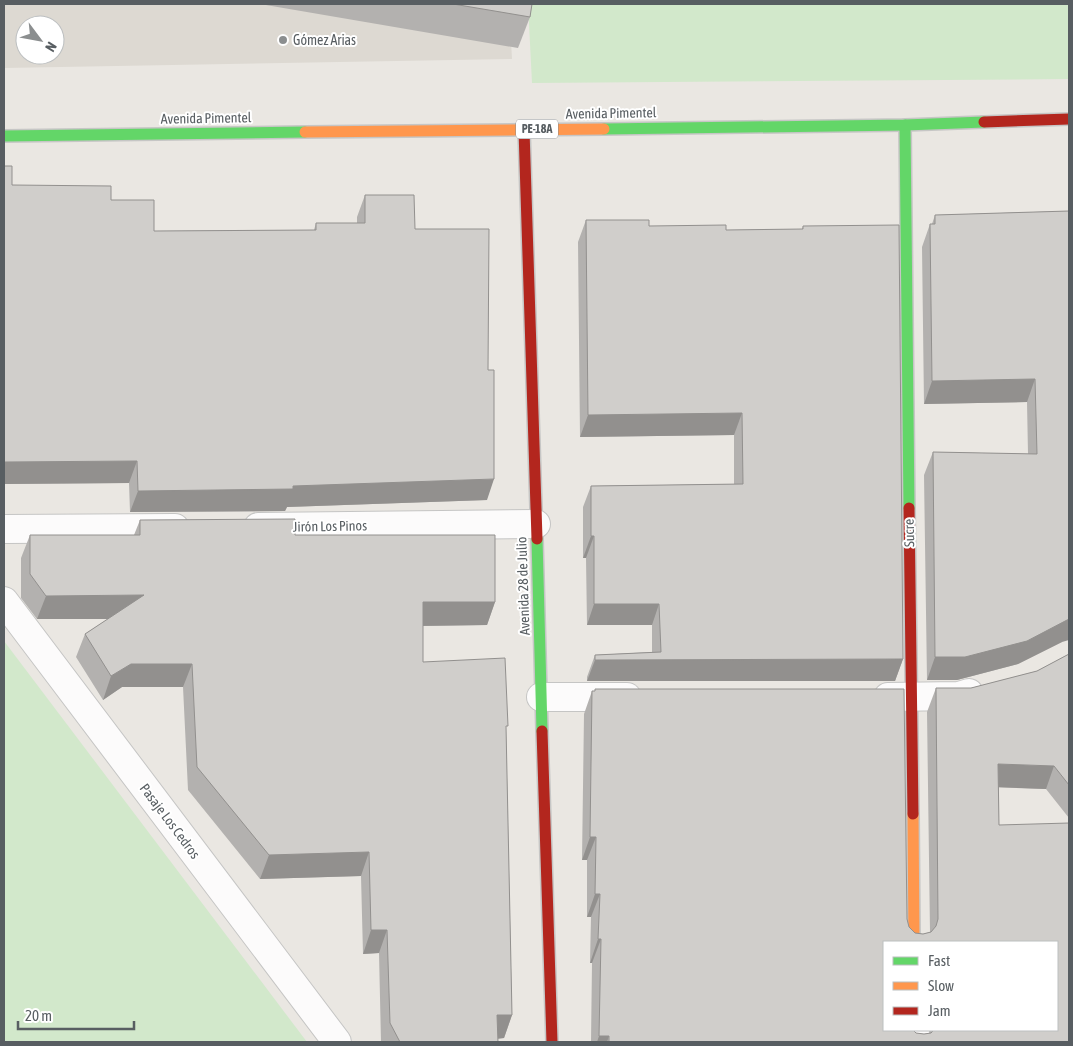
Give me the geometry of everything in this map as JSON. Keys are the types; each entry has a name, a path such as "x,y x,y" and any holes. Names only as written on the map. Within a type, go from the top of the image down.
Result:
{"main road":[{"name":"Avenida Pimentel","path":"4,136 905,125 1069,119"},
{"name":"Sucre","path":"905,125 914,941"},
{"name":"Avenida 28 de Julio","path":"524,130 552,1042"}],"street":[{"name":"Jirón Los Pinos","path":"230,527 536,524"},
{"path":"4,529 201,527"},
{"name":"Pasaje Los Cedros","path":"4,601 337,1042"},
{"path":"861,697 959,696 996,686"},
{"path":"541,697 651,697"}],"shaded area":[{"name":"Gómez Arias","path":"4,4 509,4 512,59 4,68"}],"green space":[{"path":"528,4 1069,4 1069,79 532,83"},
{"path":"4,641 307,1042 4,1042"}],"building":[{"path":"453,4 532,4 530,17"},
{"path":"4,166 12,166 12,185 111,186 111,200 154,200 154,231 316,230 316,223 365,223 365,195 414,195 415,229 489,229 488,370 494,370 494,479 293,486 293,489 138,491 137,461 4,462"},
{"path":"1069,211 1069,619 1027,641 965,657 935,657 933,452 1037,454 1035,379 932,381 930,224 935,224 935,215"},
{"path":"586,220 649,220 649,226 726,225 726,230 803,229 803,226 899,225 903,659 595,660 595,655 661,652 659,604 594,604 594,536 591,536 591,486 743,484 742,413 588,415"},
{"path":"295,519 295,535 495,535 495,602 423,602 423,662 505,658 508,726 506,726 512,1015 497,1015 498,1042 400,1042 390,1023 387,930 371,930 369,852 269,855 197,767 192,664 131,664 111,676 85,634 144,595 46,596 30,574 30,535 140,535 140,520"},
{"path":"1069,654 1069,785 1054,766 998,764 999,825 1069,823 1069,1042 609,1042 609,1036 599,1036 601,939 598,939 600,894 595,894 596,837 590,837 592,691 595,691 595,689 904,689 907,919 909,927 915,933 923,934 931,932 936,926 938,919 936,688 971,688 1037,671"}],"traffic: fast":[{"path":"604,129 905,125 984,122"},
{"path":"905,125 909,508"},
{"path":"4,136 305,132"},
{"path":"537,539 542,731"}],"traffic: slow":[{"path":"305,132 604,129"},
{"path":"913,814 914,941"}],"traffic: jam":[{"path":"984,122 1069,119"},
{"path":"524,130 537,539"},
{"path":"909,508 913,814"},
{"path":"542,731 552,1042"}],"place":[{"name":"Gómez Arias","path":"283,40"}]}
